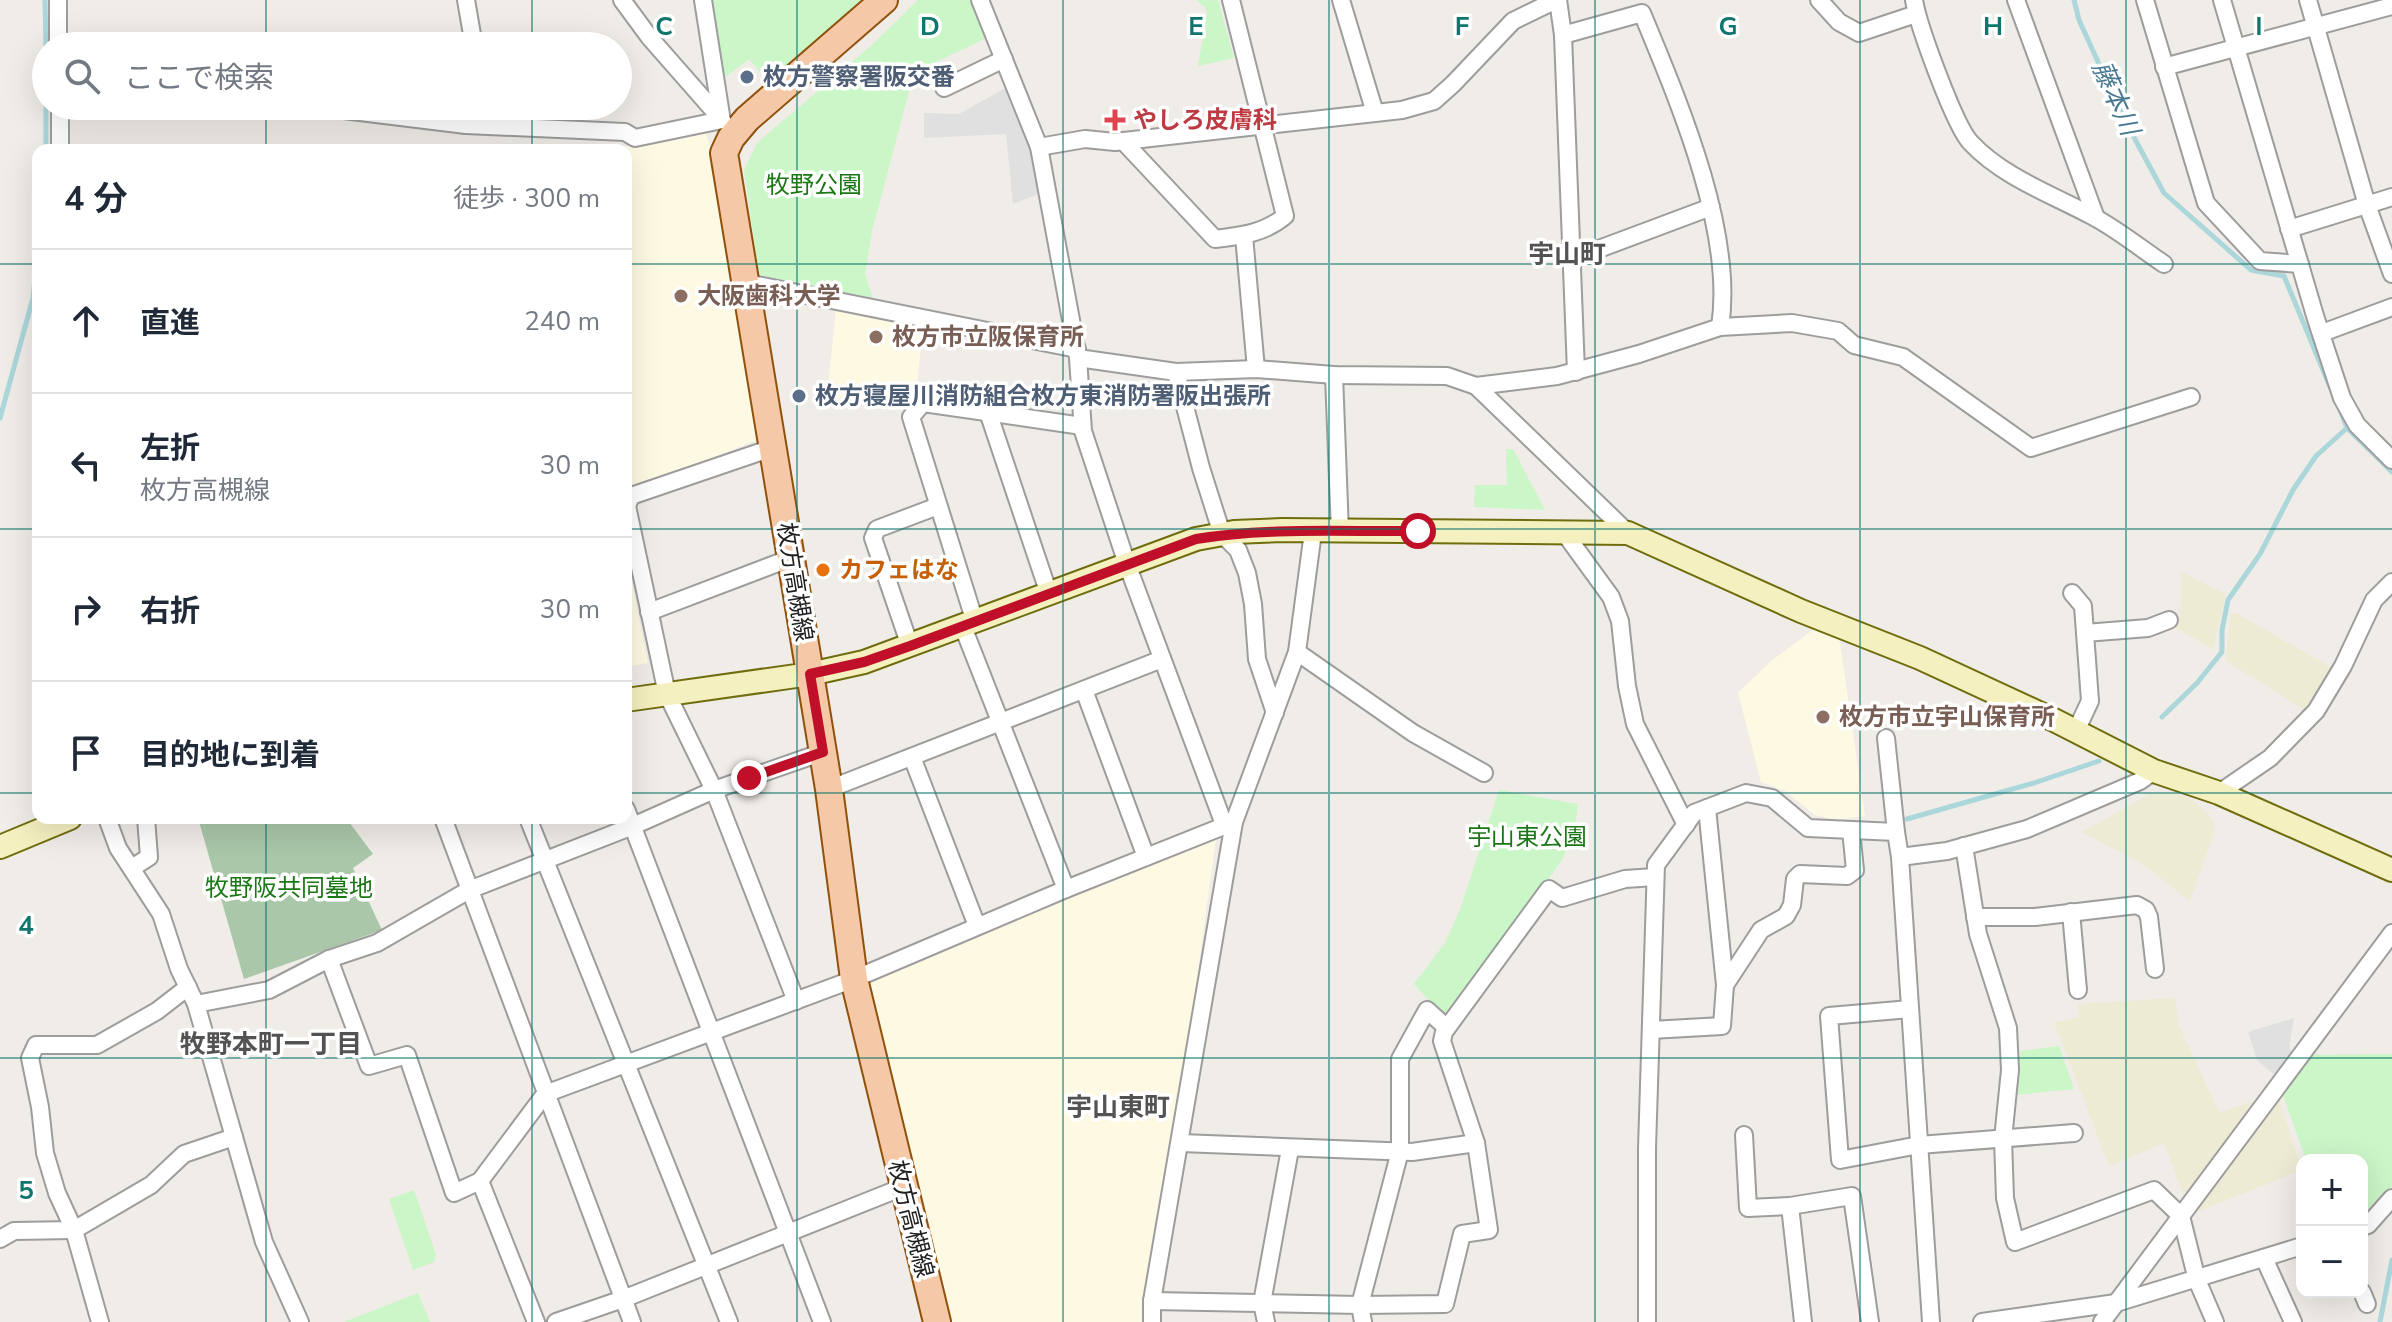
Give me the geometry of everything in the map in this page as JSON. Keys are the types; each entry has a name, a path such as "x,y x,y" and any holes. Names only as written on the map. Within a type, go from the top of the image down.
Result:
{"main road":[{"path":"727,129 747,119 884,0"},
{"name":"枚方高槻線","path":"727,129 724,153 726,170 829,789 854,979 937,1322"}],"street":[{"path":"58,0 58,32"},
{"path":"466,0 473,32"},
{"path":"622,0 727,129"},
{"path":"703,0 715,91 727,129"},
{"path":"980,0 1039,147 1078,353 1082,426 1162,659 1230,824"},
{"path":"1123,141 1215,239 1244,236 1274,225 1285,216 1231,0"},
{"path":"1341,0 1375,113"},
{"path":"1039,147 1085,139 1123,141 1402,110 1434,101 1513,21 1557,0 1563,35 1576,372"},
{"path":"1819,0 1839,22 1859,33 1915,7 1946,92 1968,141 1999,167 2096,218 2164,264"},
{"path":"2016,0 2096,218"},
{"path":"2145,0 2206,203 2260,261 2300,264"},
{"path":"2222,0 2342,398 2357,425 2392,460"},
{"path":"2308,0 2367,205 2392,274"},
{"path":"2164,67 2388,4"},
{"path":"1563,35 1642,13 1676,96 1711,207 1719,247 1724,304 1720,327"},
{"path":"944,88 1004,59"},
{"path":"60,120 60,144"},
{"path":"425,120 466,125 625,132 635,138 727,129"},
{"path":"466,125 467,120"},
{"path":"2289,229 2392,197"},
{"path":"1572,259 1711,207"},
{"path":"1244,236 1256,369"},
{"path":"747,283 1176,372 1256,369 1334,375 1447,376 1476,386 1628,533 1801,611 1920,658 2154,771 2219,793 2392,870"},
{"path":"2322,333 2392,307"},
{"path":"1476,386 1576,372 1720,327 1792,323 1838,331 1854,345 1903,357 2031,448 2191,397"},
{"path":"1176,372 1222,534 1238,550 1247,573 1257,659 1275,713"},
{"path":"1334,375 1340,532"},
{"path":"1066,889 1001,722 969,625 911,417 923,403 1082,426"},
{"path":"988,412 1049,594"},
{"path":"632,496 760,452 774,454"},
{"path":"910,646 873,538 877,529 938,506"},
{"path":"632,530 667,694 714,790 796,1001"},
{"path":"632,699 810,674 864,662 1196,539 1222,534 1282,530 1628,533"},
{"path":"1563,531 1611,597 1620,621 1627,686 1635,724 1686,825"},
{"path":"1152,1322 1152,1301 1181,1143 1230,824 1297,652 1313,532"},
{"path":"649,612 791,558"},
{"path":"2219,793 2270,758 2316,711 2343,666 2374,600 2392,582"},
{"path":"2072,593 2083,606 2090,701 2076,731"},
{"path":"2085,633 2148,628 2169,620"},
{"path":"1297,652 1413,733 1484,773"},
{"path":"829,789 1162,659"},
{"path":"1084,690 1146,857"},
{"path":"1886,738 1900,857 1931,1322"},
{"path":"196,1004 269,990 329,959 377,943 469,890 633,826 714,790 823,752"},
{"path":"912,757 977,926"},
{"path":"1900,857 1964,846 2027,829 2140,781 2154,771"},
{"path":"1647,1322 1647,1148 1656,865 1694,813 1746,793 1772,798 1808,828 1896,832"},
{"path":"1651,1030 1722,1026 1725,985 1707,808"},
{"path":"0,847 56,824"},
{"path":"109,824 118,848 161,914 179,969 196,1004 264,1242 300,1322"},
{"path":"132,868 149,857 146,824"},
{"path":"445,824 632,1322"},
{"path":"530,824 729,1322"},
{"path":"329,959 369,1066 407,1055 454,1193 480,1181 545,1094 854,979 1066,889 1230,824"},
{"path":"633,826 822,1322"},
{"path":"1725,985 1761,930 1786,916 1792,905 1795,879 1800,874 1847,876 1855,870 1851,830"},
{"path":"1964,846 1978,934 2008,1028 2010,1070 2003,1139 2005,1198 2015,1242 2154,1190 2181,1216 2197,1280 2215,1322"},
{"path":"1152,1301 1262,1303 1362,1314 1445,1304 1462,1234 1489,1230 1476,1143 1442,1041 1447,1028 1549,889 1562,898 1625,879 1655,877"},
{"path":"1975,917 2035,917 2137,905 2146,910 2149,917 2155,969"},
{"path":"2071,912 2078,990"},
{"path":"2102,1322 2392,933"},
{"path":"100,1322 74,1230 57,1193 45,1153 30,1058 36,1045 97,1045 157,1011 188,987"},
{"path":"1910,1009 1829,1016 1840,1160 1919,1145 2074,1133"},
{"path":"1362,1314 1400,1151 1400,1059 1427,1010 1447,1028"},
{"path":"1744,1135 1748,1208 1790,1206 1852,1196 1870,1322"},
{"path":"0,1239 14,1231 74,1230 151,1185 184,1154 234,1137"},
{"path":"1181,1143 1412,1152 1476,1143"},
{"path":"1266,1322 1262,1303 1290,1149"},
{"path":"480,1181 536,1322"},
{"path":"556,1322 623,1299 903,1187"},
{"path":"2365,1226 2392,1198"},
{"path":"1790,1206 1803,1322"},
{"path":"1982,1322 2116,1303 2296,1248"},
{"path":"2264,1258 2293,1322"}],"shaded area":[{"path":"1009,86 1035,149 1043,192 1013,204 1006,134 924,138 924,113 959,114"},
{"name":"大阪歯科大学","path":"706,133 712,153 760,439 632,489 632,145"},
{"path":"836,309 924,319 915,406 827,397"},
{"path":"2181,572 2226,594 2213,649 2176,628 2181,604"},
{"path":"632,582 648,663 632,666"},
{"path":"2236,613 2334,669 2307,711 2226,661 2230,615"},
{"path":"1817,627 1839,636 1865,816 1837,820 1815,815 1785,791 1761,782 1738,693 1771,661"},
{"path":"2174,792 2195,802 2210,816 2215,829 2190,901 2144,865 2082,832 2150,794"},
{"path":"1216,839 1186,1059 1143,1303 1144,1322 952,1322 869,979"},
{"path":"2175,998 2179,1026 2219,1113 2253,1101 2185,1199 2164,1143 2109,1166 2054,1022 2079,1018 2078,1004"},
{"path":"2294,1018 2289,1048 2294,1054 2277,1077 2257,1060 2248,1032"},
{"path":"2279,1099 2297,1154 2296,1172 2191,1214"}],"green space":[{"path":"708,0 861,0 769,83 749,59 723,79"},
{"name":"牧野公園","path":"918,0 973,0 989,37 919,70 911,84 872,231 865,275 873,298 759,275 744,170 757,143 873,44"},
{"path":"1196,0 1218,0 1234,58 1198,66 1207,13"},
{"path":"1506,449 1513,449 1545,510 1474,507 1475,485 1507,485"},
{"name":"宇山東公園","path":"1499,790 1578,804 1574,837 1560,863 1445,1018 1414,984 1445,943 1460,910"},
{"name":"牧野阪共同墓地","path":"200,824 350,824 373,854 353,868 382,930 244,979"},
{"path":"2059,1046 2074,1089 2016,1095 2020,1051"},
{"path":"2392,1054 2392,1186 2368,1209 2368,1154 2304,1154 2279,1084 2301,1055"},
{"path":"414,1190 436,1255 434,1262 413,1270 389,1199"},
{"path":"418,1293 430,1322 344,1322"}],"waterway":[{"path":"45,0 46,32"},
{"path":"2074,0 2079,20 2123,117 2164,193 2251,270 2284,276 2330,387"},
{"path":"46,120 46,144"},
{"path":"0,418 32,302"},
{"path":"2162,717 2197,683 2222,652 2222,630 2228,600 2260,554 2293,490 2316,456 2347,428 2339,407"},
{"name":"藤本川","path":"2347,428 2392,472"},
{"path":"1907,819 2099,761"},
{"path":"2380,1322 2392,1260"}],"place":[{"name":"枚方警察署阪交番","path":"747,77"},
{"name":"やしろ皮膚科","path":"1115,120"},
{"name":"大阪歯科大学","path":"681,296"},
{"name":"枚方市立阪保育所","path":"876,337"},
{"name":"枚方寝屋川消防組合枚方東消防署阪出張所","path":"799,396"},
{"name":"カフェはな","path":"823,570"},
{"name":"枚方市立宇山保育所","path":"1823,717"}],"district":[{"name":"宇山町","path":"1567,254"},
{"name":"牧野本町一丁目","path":"271,1044"},
{"name":"宇山東町","path":"1118,1107"}],"route":[{"path":"749,778 823,752 810,674 864,662 910,646 1196,539 1234,532 1282,530 1418,531"}]}
